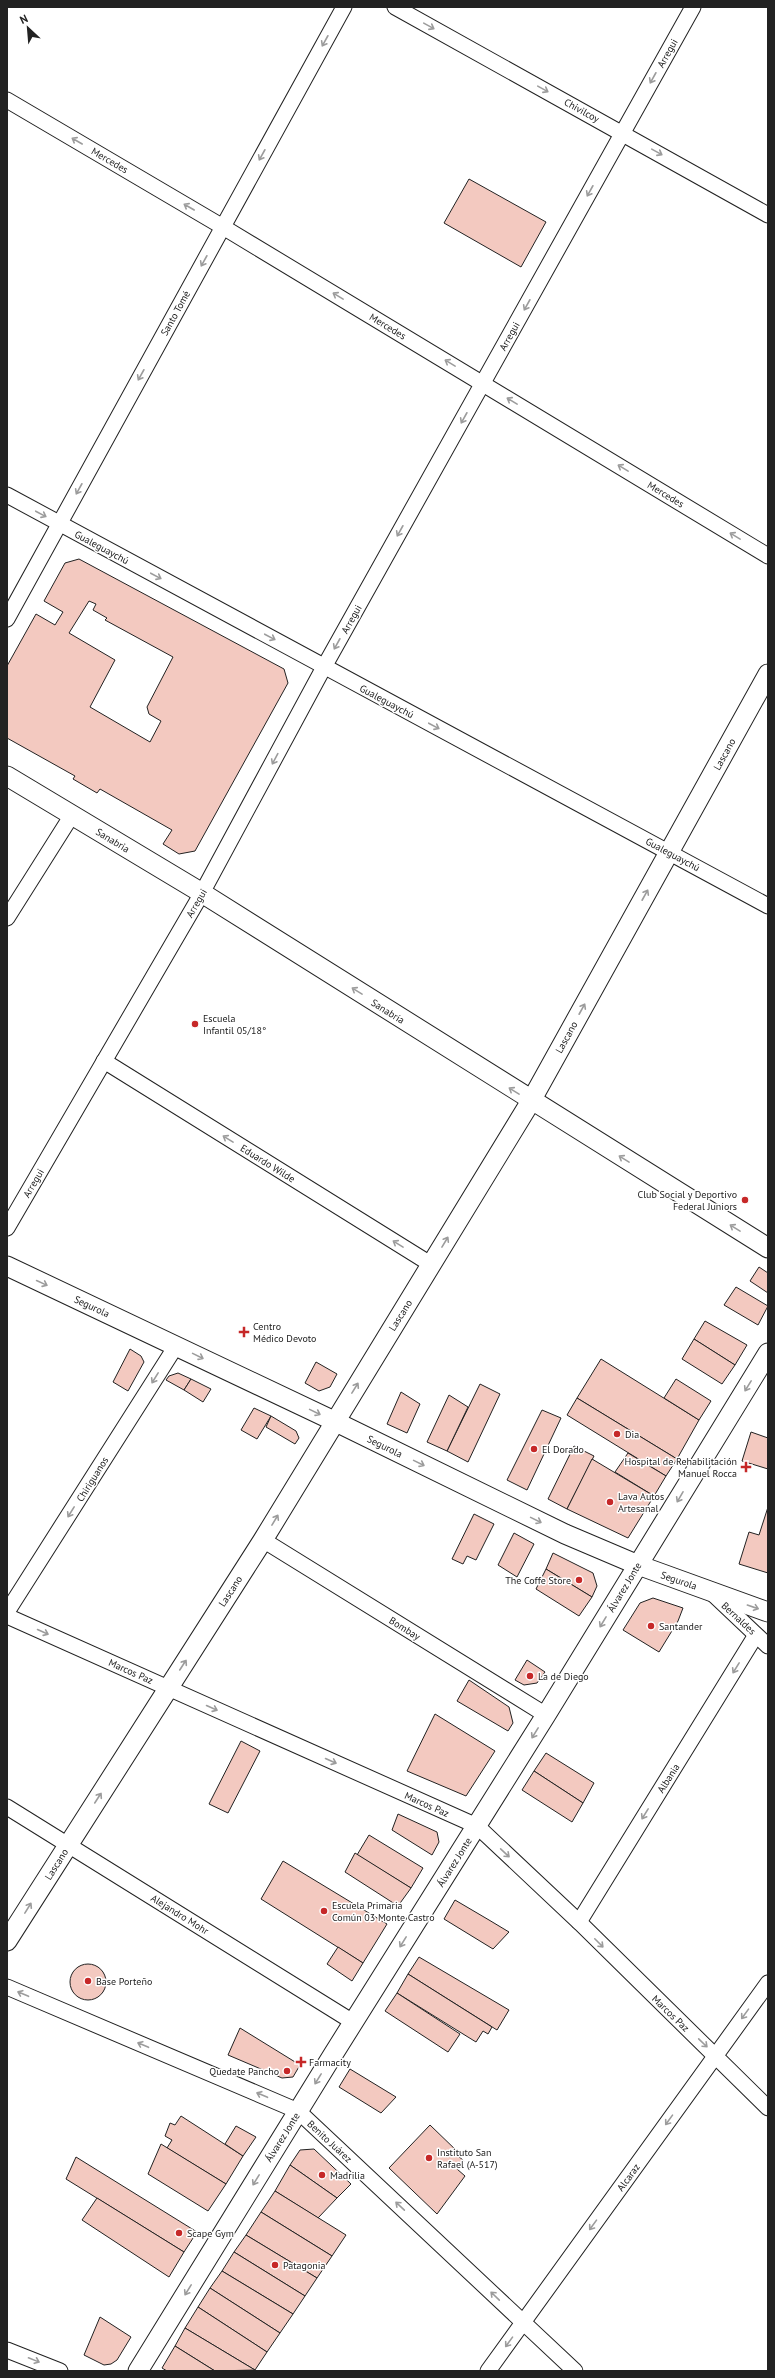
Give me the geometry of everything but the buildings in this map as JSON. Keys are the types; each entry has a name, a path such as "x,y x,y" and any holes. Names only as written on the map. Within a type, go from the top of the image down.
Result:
{"street":[{"name":"Santo Tomé","path":"7,619 344,7"},
{"name":"Chivilcoy","path":"395,7 768,215"},
{"name":"Arregui","path":"7,1228 202,893 324,667 693,7"},
{"name":"Mercedes","path":"7,100 223,227 768,556"},
{"name":"Gualeguaychú","path":"7,495 768,906"},
{"name":"Lascano","path":"7,1941 263,1540 334,1421 432,1265 531,1101 768,674"},
{"name":"Sanabria","path":"7,776 202,893 531,1101 768,1248"},
{"path":"7,918 72,816"},
{"name":"Eduardo Wilde","path":"104,1061 432,1265"},
{"name":"Segurola","path":"7,1266 334,1421 565,1534 638,1565 768,1612"},
{"name":"Chiriguanos","path":"7,1612 176,1346"},
{"name":"Álvarez Jonte","path":"138,2371 353,2022 546,1716 768,1353"},
{"name":"Bombay","path":"263,1540 546,1716"},
{"name":"Bernaldes","path":"709,1590 768,1646"},
{"name":"Marcos Paz","path":"7,1616 476,1826 579,1922 716,2055 768,2108"},
{"name":"Albania","path":"579,1922 756,1635"},
{"name":"Alejandro Mohr","path":"7,1806 353,2022"},
{"name":"Alcaraz","path":"488,2371 768,1982"},
{"name":"Benito Juárez","path":"7,1987 298,2111 575,2371"},
{"path":"7,2350 60,2371"}],"place":[{"name":"Escuela Infantil 05/18°","path":"195,1024"},
{"name":"Club Social y Deportivo Federal Juniors","path":"745,1200"},
{"name":"Centro Médico Devoto","path":"244,1332"},
{"name":"Dia","path":"617,1434"},
{"name":"El Dorado","path":"534,1449"},
{"name":"Hospital de Rehabilitación Manuel Rocca","path":"746,1467"},
{"name":"Lava Autos Artesanal","path":"610,1502"},
{"name":"The Coffe Store","path":"579,1580"},
{"name":"Santander","path":"651,1626"},
{"name":"La de Diego","path":"530,1676"},
{"name":"Escuela Primaria Común 03 Monte Castro","path":"324,1911"},
{"name":"Base Porteño","path":"88,1981"},
{"name":"Farmacity","path":"301,2062"},
{"name":"Quedate Pancho","path":"287,2071"},
{"name":"Instituto San Rafael (A-517)","path":"429,2158"},
{"name":"Madrilia","path":"322,2175"},
{"name":"Scape Gym","path":"179,2233"},
{"name":"Patagonia","path":"275,2265"}]}
